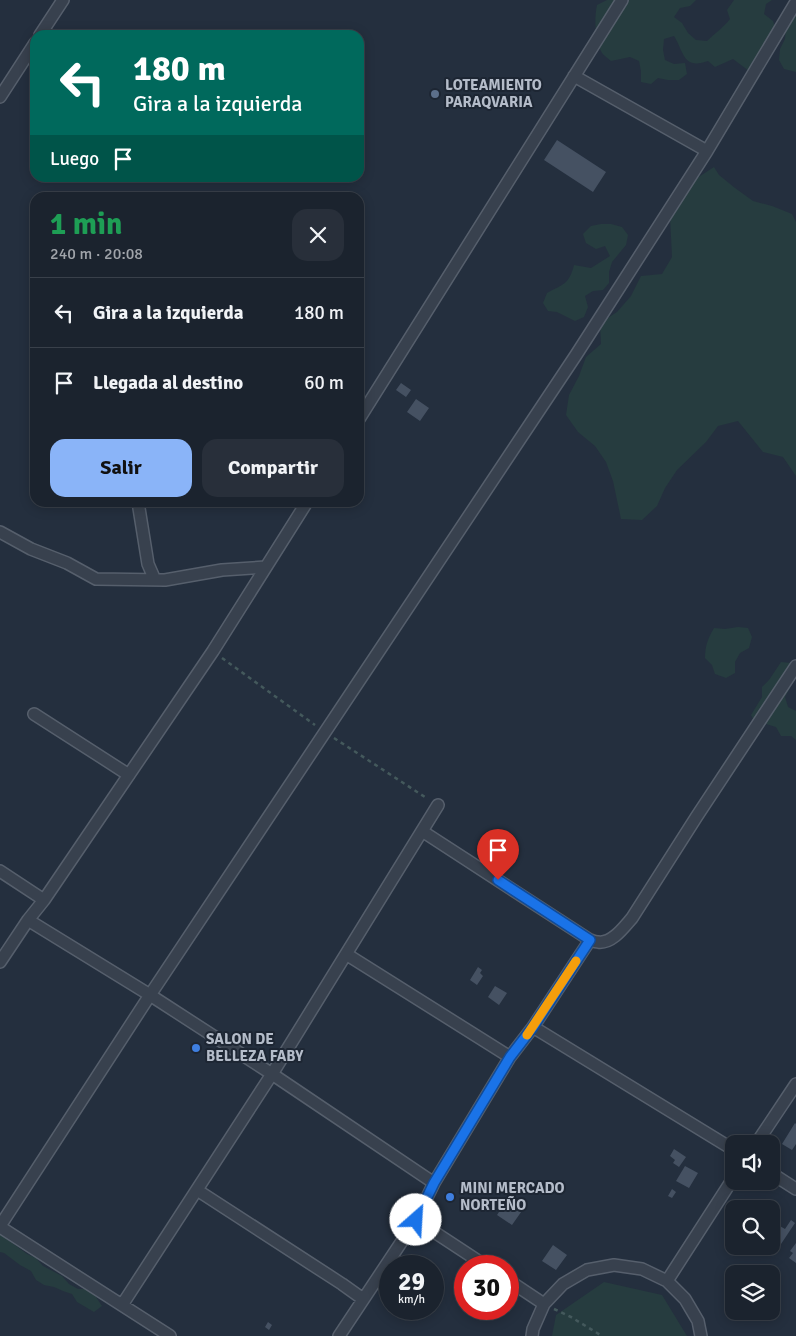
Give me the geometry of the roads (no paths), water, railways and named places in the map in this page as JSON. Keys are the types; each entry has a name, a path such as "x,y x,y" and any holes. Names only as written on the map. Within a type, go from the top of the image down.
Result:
{"street":[{"path":"43,30 63,0"},
{"path":"364,411 622,0"},
{"path":"170,1336 0,1226 150,995 570,363 707,151 796,2"},
{"path":"0,97 30,51"},
{"path":"574,76 707,151"},
{"path":"139,507 148,564 155,580"},
{"path":"0,962 213,652 304,507"},
{"path":"0,532 31,550 67,563 96,579 165,580 222,570 266,567"},
{"path":"422,831 590,940 599,943 609,941 632,918 796,666"},
{"path":"34,714 129,775"},
{"path":"122,1305 272,1074 438,805"},
{"path":"0,872 44,900"},
{"path":"28,920 150,995 272,1074 434,1183"},
{"path":"339,1336 416,1220 434,1183 510,1057 533,1027 590,940"},
{"path":"346,954 510,1057"},
{"path":"533,1027 725,1144"},
{"path":"762,1135 796,1084"},
{"path":"780,1179 796,1189"},
{"path":"197,1190 342,1284 363,1300"},
{"path":"667,1281 726,1190"},
{"path":"416,1220 469,1255"},
{"path":"532,1336 533,1329 544,1304 563,1284 587,1270 614,1265 642,1268 667,1281 685,1298 698,1321 701,1336"},
{"path":"519,1287 544,1304"}],"place":[{"name":"LOTEAMIENTO PARAQVARIA","path":"435,94"},
{"name":"SALON DE BELLEZA FABY","path":"196,1048"},
{"name":"MINI MERCADO NORTEÑO","path":"450,1197"}]}
